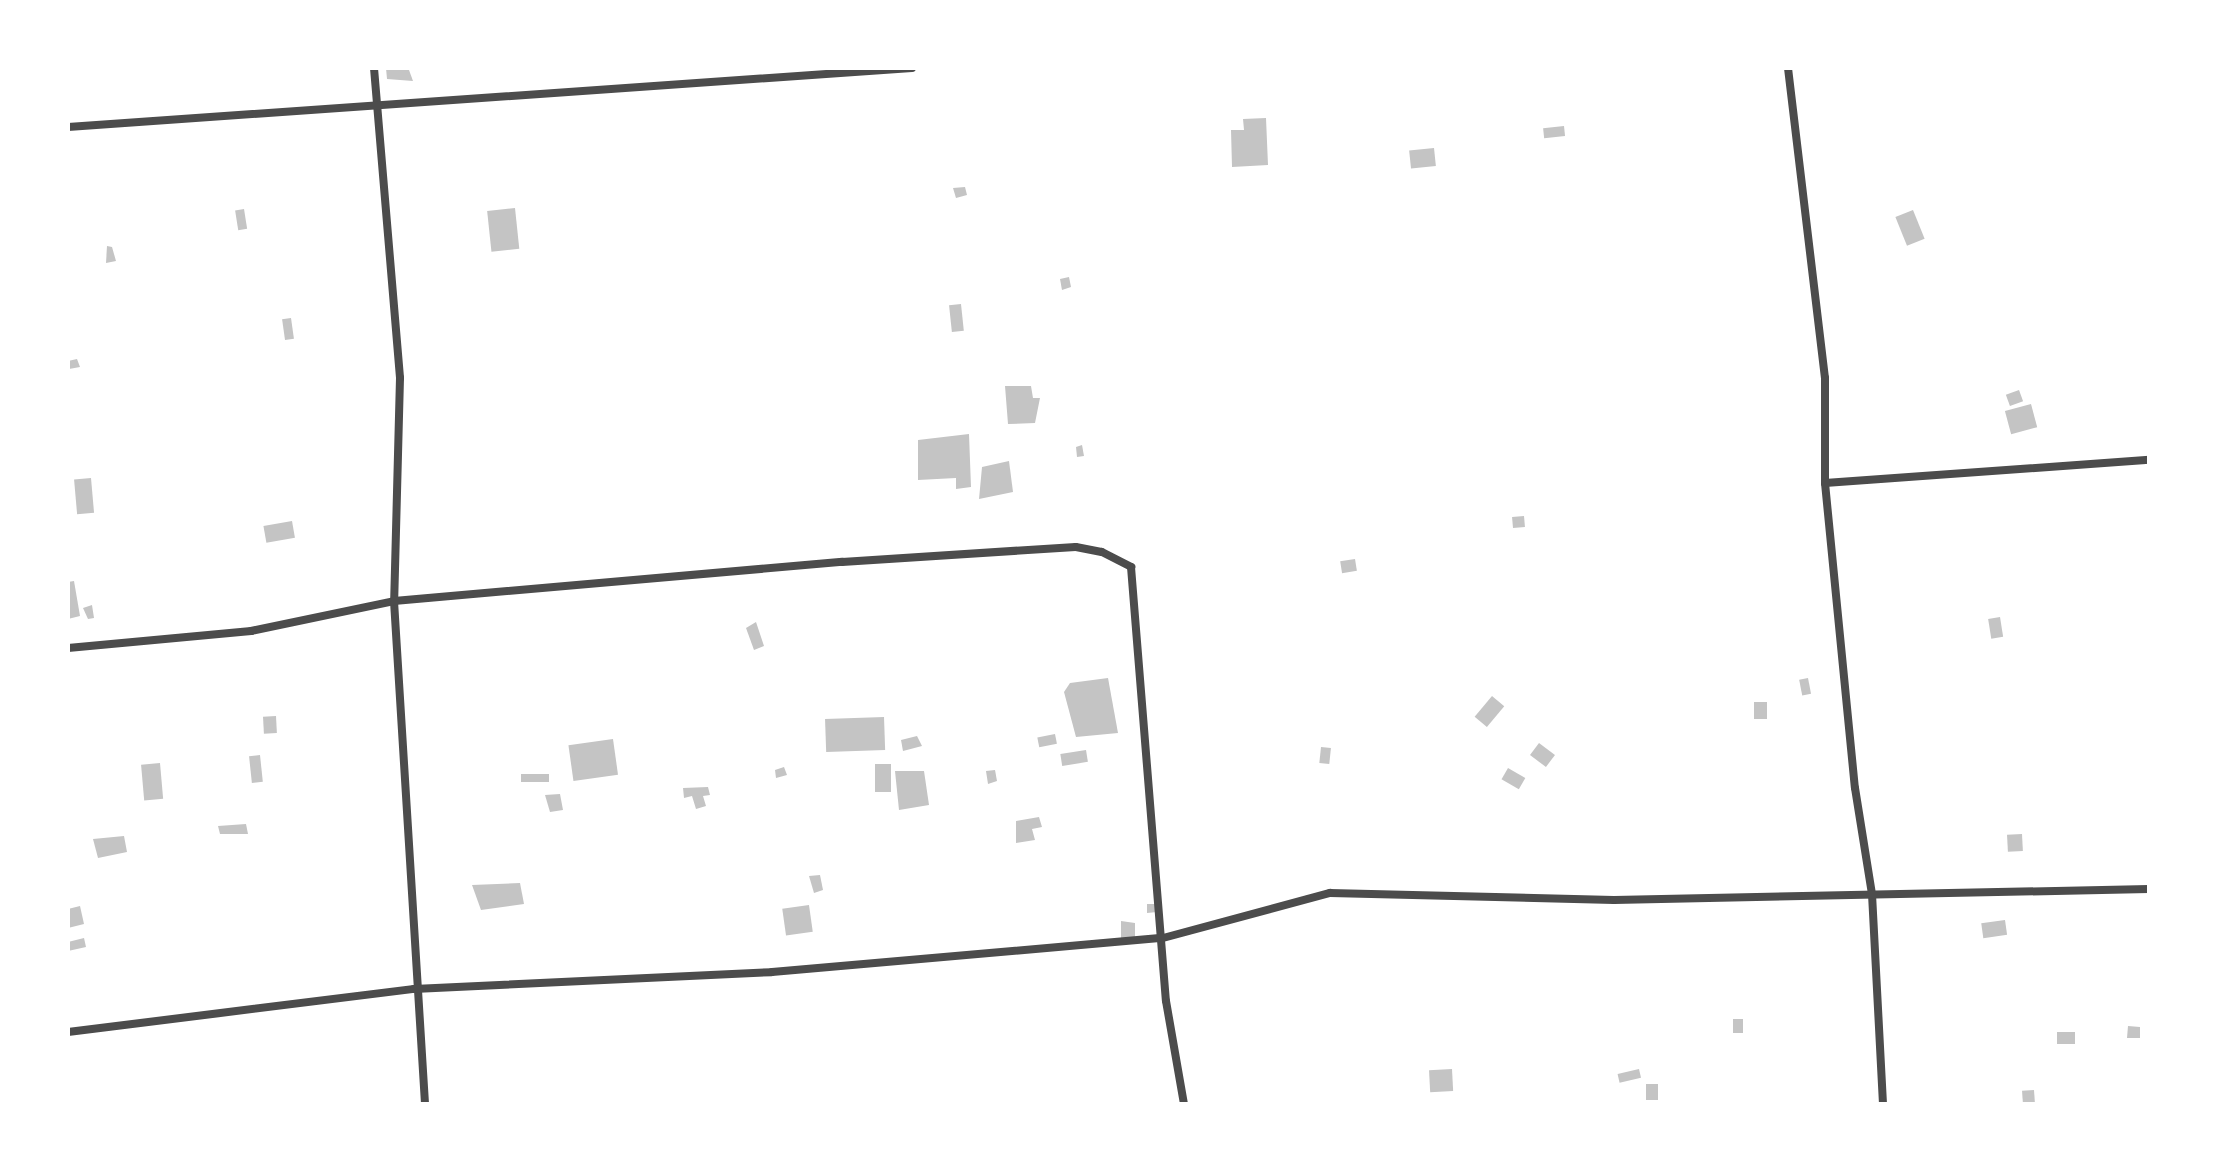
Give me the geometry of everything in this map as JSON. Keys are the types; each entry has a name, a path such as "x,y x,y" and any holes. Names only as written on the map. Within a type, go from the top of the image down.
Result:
{"street":[{"path":"374,68 400,378 394,601 414,989 425,1104"},
{"path":"68,127 378,109 912,68"},
{"path":"1788,68 1825,378 1825,483 1852,757 1872,894 1883,1104"},
{"path":"1825,483 2149,460"},
{"path":"68,648 251,631 394,601 1076,547 1102,552 1131,567 1166,1001 1184,1104"},
{"path":"68,1032 414,989 772,972 1163,938 1330,893 1614,900 2149,889"}],"building":[{"path":"386,68 409,70 413,81 387,79"},
{"path":"1266,118 1268,165 1232,167 1231,130 1244,130 1243,119"},
{"path":"1564,126 1565,136 1544,138 1543,128"},
{"path":"1434,148 1436,166 1411,169 1409,151"},
{"path":"965,187 967,195 956,198 953,188"},
{"path":"515,208 519,249 491,252 487,211"},
{"path":"244,209 247,229 238,230 235,210"},
{"path":"1913,210 1925,239 1907,246 1895,217"},
{"path":"107,246 112,247 116,261 106,263"},
{"path":"1069,277 1071,287 1062,290 1060,279"},
{"path":"961,304 964,331 952,332 949,305"},
{"path":"291,318 294,339 285,340 282,319"},
{"path":"77,359 80,367 69,369 68,361"},
{"path":"1005,386 1031,386 1033,398 1040,398 1035,423 1008,424"},
{"path":"2019,390 2023,401 2010,406 2006,395"},
{"path":"2031,404 2037,427 2011,434 2005,411"},
{"path":"969,434 971,487 956,489 956,478 918,480 918,440"},
{"path":"1082,445 1084,456 1077,457 1076,447"},
{"path":"1009,461 1013,492 979,499 982,467"},
{"path":"91,478 94,513 77,514 74,479"},
{"path":"1524,516 1525,527 1513,528 1512,517"},
{"path":"292,521 295,538 266,543 263,526"},
{"path":"1355,559 1357,571 1342,573 1340,561"},
{"path":"74,581 80,616 68,619 68,582"},
{"path":"92,605 94,618 88,619 83,608"},
{"path":"2000,617 2003,637 1991,639 1988,619"},
{"path":"756,622 764,646 754,650 746,628"},
{"path":"1108,678 1118,733 1076,737 1064,692 1070,683"},
{"path":"1808,678 1811,694 1802,695 1799,680"},
{"path":"1492,696 1504,706 1487,727 1475,717"},
{"path":"1754,702 1767,702 1767,719 1754,719"},
{"path":"276,716 277,733 264,734 263,717"},
{"path":"884,717 885,750 826,752 825,719"},
{"path":"1055,734 1057,744 1039,747 1037,737"},
{"path":"917,736 922,746 903,751 901,740"},
{"path":"613,739 618,775 573,781 568,745"},
{"path":"1539,743 1555,755 1546,767 1530,755"},
{"path":"1321,747 1331,748 1329,764 1319,763"},
{"path":"1086,750 1088,762 1062,766 1060,754"},
{"path":"260,755 263,782 252,783 249,756"},
{"path":"160,763 163,799 144,801 141,765"},
{"path":"875,764 891,764 891,792 875,792"},
{"path":"784,767 787,775 776,778 775,770"},
{"path":"1508,768 1525,778 1519,789 1502,779"},
{"path":"995,770 997,781 988,784 986,771"},
{"path":"895,771 924,771 929,805 899,810"},
{"path":"521,774 549,774 549,782 521,782"},
{"path":"708,787 710,795 703,796 706,806 696,809 692,796 684,798 683,788"},
{"path":"560,794 563,810 550,812 545,795"},
{"path":"1039,817 1042,827 1032,829 1035,840 1016,843 1016,821"},
{"path":"246,824 248,834 220,834 218,826"},
{"path":"2022,834 2023,851 2008,852 2007,835"},
{"path":"124,836 127,852 98,858 93,839"},
{"path":"820,875 823,890 814,893 809,876"},
{"path":"520,883 524,904 481,910 472,885"},
{"path":"1147,904 1156,904 1157,912 1147,913"},
{"path":"809,905 813,932 786,935 782,909"},
{"path":"80,906 84,924 68,928 68,909"},
{"path":"2005,920 2007,935 1983,938 1981,923"},
{"path":"1121,921 1135,923 1135,939 1121,938"},
{"path":"84,938 86,947 68,951 68,942"},
{"path":"1733,1019 1743,1019 1743,1033 1733,1033"},
{"path":"2128,1026 2140,1027 2140,1038 2127,1038"},
{"path":"2057,1032 2075,1032 2075,1044 2057,1044"},
{"path":"1452,1069 1453,1091 1430,1092 1429,1070"},
{"path":"1639,1069 1641,1078 1620,1083 1618,1074"},
{"path":"1646,1084 1658,1084 1658,1100 1646,1100"},
{"path":"2034,1090 2035,1104 2023,1104 2022,1091"}]}
